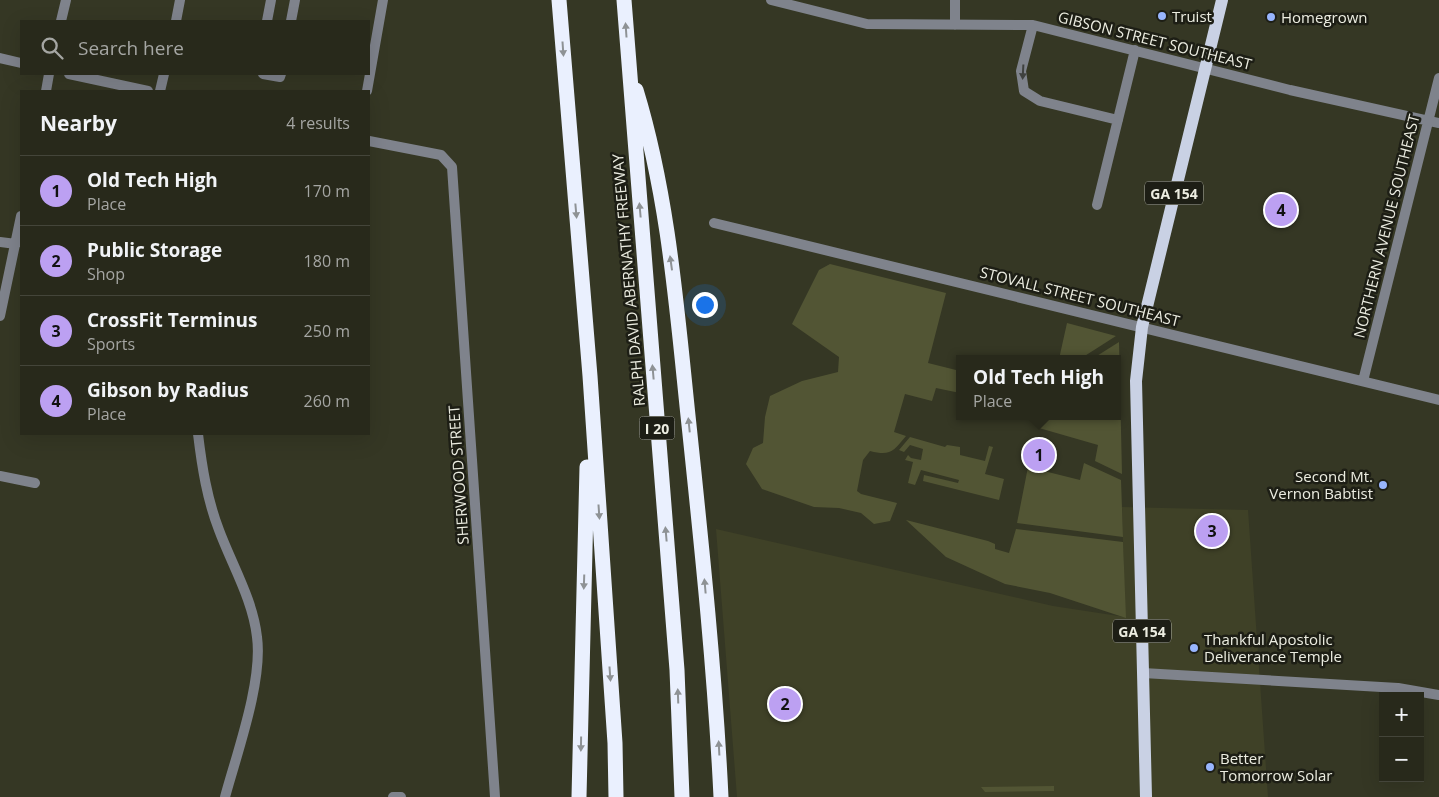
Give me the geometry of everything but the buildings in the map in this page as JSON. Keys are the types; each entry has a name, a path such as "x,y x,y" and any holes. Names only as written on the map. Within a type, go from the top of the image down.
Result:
{"highway":[{"path":"559,0 590,376 616,797"},
{"name":"RALPH DAVID ABERNATHY FREEWAY","path":"624,0 677,670 682,797"},
{"path":"628,60 656,165 675,295 709,628 721,797"},
{"path":"579,797 590,376"}],"main road":[{"name":"GA 154","path":"1146,797 1136,381 1142,326 1222,0"}],"street":[{"path":"61,20 66,0"},
{"path":"176,20 180,0"},
{"path":"267,20 271,0"},
{"path":"291,20 295,0"},
{"path":"370,74 383,0"},
{"name":"GIBSON STREET SOUTHEAST","path":"772,0 867,24 1033,25 1290,90 1439,123"},
{"path":"955,0 955,25"},
{"path":"1033,25 1021,71 1024,90 1040,101 1118,120"},
{"path":"1097,205 1135,50"},
{"path":"0,58 20,63"},
{"path":"46,90 49,75"},
{"path":"74,75 143,90"},
{"path":"160,90 164,75"},
{"path":"269,75 280,77 281,75"},
{"path":"367,90 370,75"},
{"name":"NORTHERN AVENUE SOUTHEAST","path":"1363,382 1439,78"},
{"name":"SHERWOOD STREET","path":"370,141 441,155 452,167 495,797"},
{"path":"0,316 20,222"},
{"name":"STOVALL STREET SOUTHEAST","path":"714,223 1439,400"},
{"path":"0,242 16,244"},
{"path":"198,435 209,500 252,612 258,638 258,662 254,685 225,797"},
{"path":"0,476 36,483"},
{"path":"1143,673 1404,689 1439,695"},
{"path":"393,797 401,797"}],"shaded area":[{"path":"830,264 946,293 928,363 956,370 956,392 936,388 932,401 905,394 894,432 906,436 891,451 882,453 870,451 863,460 857,491 861,494 897,503 890,521 874,524 861,513 839,508 814,507 762,489 746,464 753,448 763,443 765,417 770,396 802,381 838,372 839,357 792,324 819,270"},
{"path":"1067,323 1116,336 1086,355 1060,355"},
{"path":"1119,342 1119,355 1098,355"},
{"path":"1041,420 1121,420 1122,474 1095,461 1098,445 1039,428"},
{"path":"910,437 945,447 947,445 960,447 960,455 985,461 989,446 993,447 985,474 1004,479 999,500 923,481 924,475 958,483 959,480 921,470 915,485 908,483 913,462 905,460 908,455 911,458 921,460 923,449 910,445 904,452 899,450"},
{"path":"1084,463 1121,480 1123,537 1017,523 1028,467 1080,480"},
{"path":"1122,507 1248,510 1268,797 737,797 716,529 1053,606 1125,617"},
{"path":"906,520 988,541 995,544 995,549 1009,553 1016,529 1123,542 1126,618 1050,593 1005,584 946,557"},
{"path":"1054,786 1054,791 985,792 981,787"}],"place":[{"name":"Truist","path":"1162,16"},
{"name":"Homegrown","path":"1271,17"},
{"name":"Gibson by Radius","path":"1281,210"},
{"name":"Old Tech High","path":"1039,455"},
{"name":"Second Mt. Vernon Babtist","path":"1383,485"},
{"name":"CrossFit Terminus","path":"1212,531"},
{"name":"Thankful Apostolic Deliverance Temple","path":"1194,648"},
{"name":"Public Storage","path":"785,704"},
{"name":"Better Tomorrow Solar","path":"1210,767"}]}
